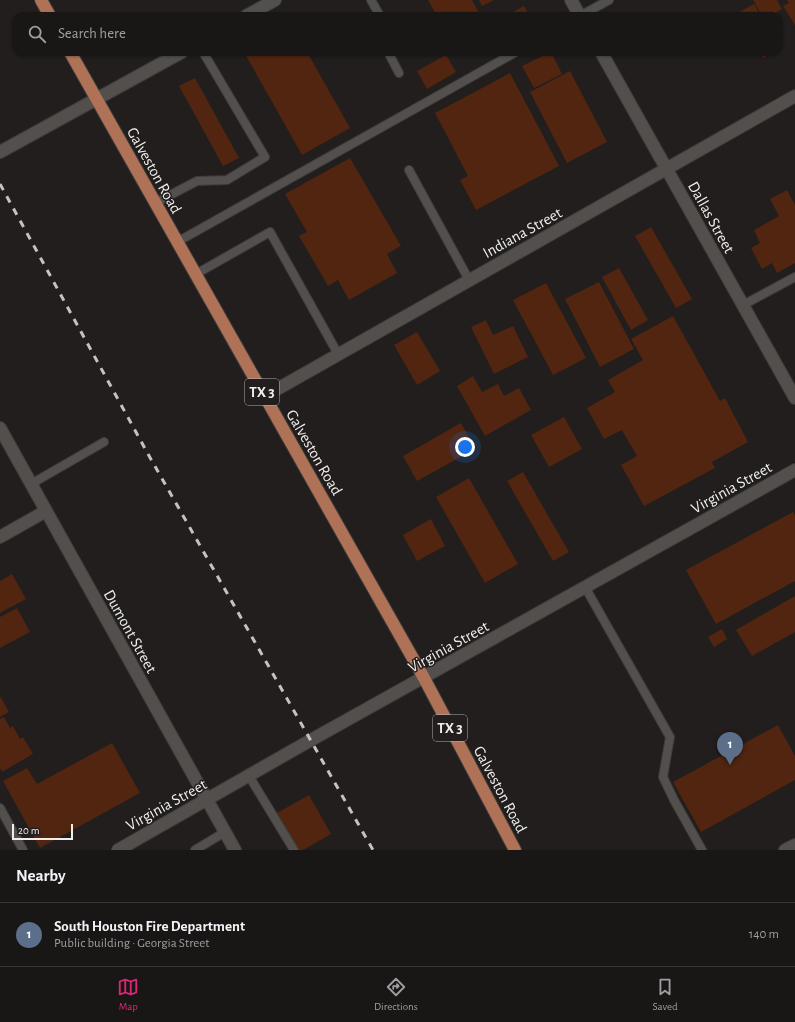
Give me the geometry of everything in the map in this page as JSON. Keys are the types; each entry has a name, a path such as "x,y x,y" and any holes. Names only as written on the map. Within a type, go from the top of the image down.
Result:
{"main road":[{"path":"41,0 48,12"},
{"name":"Galveston Road","path":"72,56 424,678 515,850"}],"street":[{"path":"253,12 275,0"},
{"path":"572,0 578,12"},
{"path":"0,152 175,56"},
{"name":"Dallas Street","path":"603,56 795,398"},
{"name":"Indiana Street","path":"264,396 795,96"},
{"name":"Dumont Street","path":"0,428 235,850"},
{"name":"Virginia Street","path":"118,850 795,470"},
{"path":"0,537 46,511"},
{"path":"785,850 795,845"}],"lane":[{"path":"371,0 378,12"},
{"path":"587,12 609,0"},
{"path":"156,203 197,181 227,180 265,157 205,56"},
{"path":"390,56 400,73"},
{"path":"177,242 509,56"},
{"path":"409,170 469,280"},
{"path":"196,274 270,232 338,354"},
{"path":"743,305 795,277"},
{"path":"31,484 104,442"},
{"path":"585,587 670,738 663,777 702,850"},
{"path":"249,776 294,850"},
{"path":"0,808 23,850"},
{"path":"195,850 225,832"}],"building":[{"path":"428,0 472,0 479,12 435,12"},
{"path":"479,0 494,0 482,6"},
{"path":"753,0 777,0 782,9 777,12 760,12"},
{"path":"787,0 795,0 795,25 783,6 789,3"},
{"path":"754,4 759,12 739,12"},
{"path":"524,6 528,12 513,12"},
{"path":"246,56 309,56 350,128 302,155"},
{"path":"447,56 456,72 427,89 417,71"},
{"path":"543,56 553,56 562,74 534,88 522,66"},
{"path":"570,71 607,142 567,163 530,92"},
{"path":"510,73 559,166 476,210 460,180 468,176 435,113"},
{"path":"195,78 239,158 223,166 179,86"},
{"path":"350,158 401,246 387,254 397,273 349,300 338,280 328,286 299,236 307,232 285,194"},
{"path":"787,190 795,205 795,263 777,273 772,263 762,269 751,248 760,243 754,230 779,216 770,199"},
{"path":"651,227 692,299 676,308 635,236"},
{"path":"619,268 648,320 631,330 602,277"},
{"path":"599,282 634,349 600,367 565,299"},
{"path":"546,283 586,358 553,375 513,300"},
{"path":"673,316 720,401 725,398 748,442 712,462 715,468 644,506 621,465 637,456 622,430 604,439 587,408 615,392 608,380 643,360 631,339"},
{"path":"486,320 493,335 513,326 528,357 494,374 471,327"},
{"path":"417,332 440,371 417,385 394,345"},
{"path":"473,376 482,392 498,384 504,396 519,388 531,410 485,436 457,386"},
{"path":"564,417 582,449 549,467 531,435"},
{"path":"461,423 475,449 417,481 403,456"},
{"path":"523,472 569,552 553,561 507,481"},
{"path":"469,478 518,564 485,583 436,497"},
{"path":"793,512 795,515 795,581 716,624 686,570"},
{"path":"431,519 445,546 417,561 403,535"},
{"path":"12,574 26,599 0,613 0,581"},
{"path":"795,596 795,632 752,656 736,630"},
{"path":"17,608 30,632 0,648 0,617"},
{"path":"722,629 727,639 714,647 708,637"},
{"path":"0,696 9,712 0,717"},
{"path":"4,717 10,728 13,726 20,739 23,737 33,754 2,772 0,768 0,719"},
{"path":"778,725 795,756 795,780 701,832 673,782"},
{"path":"112,743 140,793 40,848 3,781 27,768 37,784"},
{"path":"309,795 331,834 303,850 298,850 277,813"}],"railway":[{"path":"0,184 148,454 373,850"}],"place":[{"name":"South Houston Fire Department","path":"730,765"}]}
